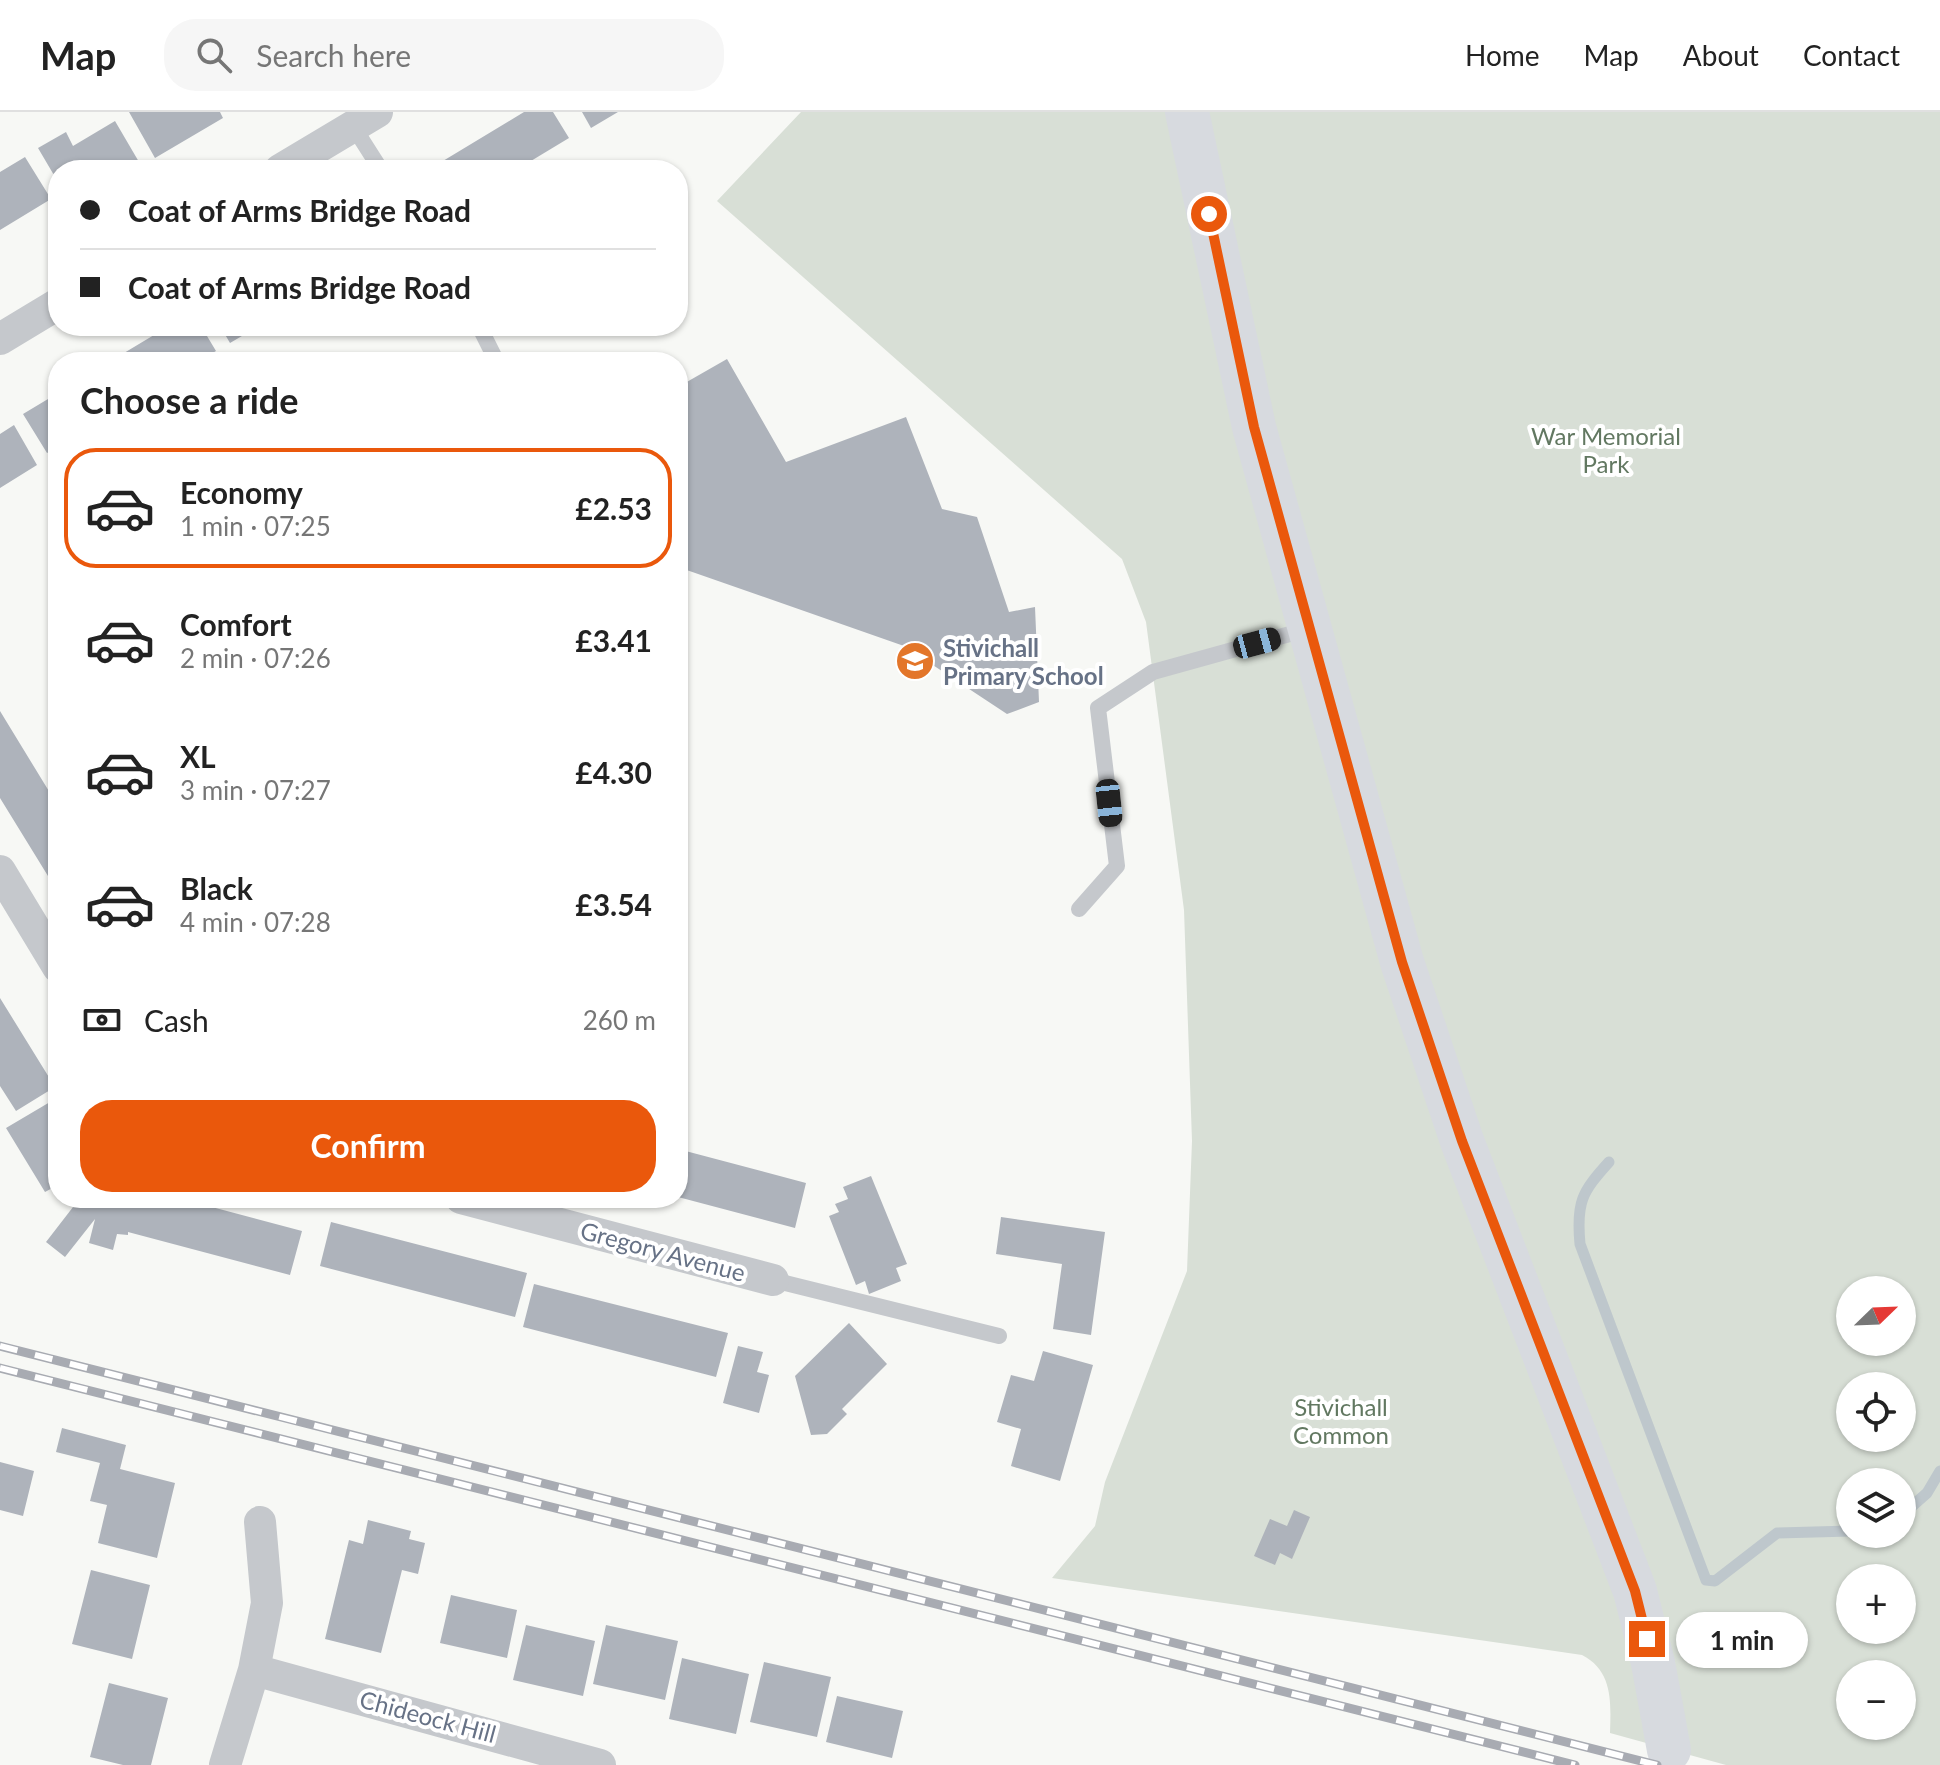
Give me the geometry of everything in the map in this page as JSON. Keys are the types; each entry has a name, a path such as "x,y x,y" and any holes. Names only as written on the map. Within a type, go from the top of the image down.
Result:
{"street":[{"path":"1187,112 1254,427 1402,962 1462,1141 1635,1591 1653,1663 1669,1750"},
{"path":"297,160 365,119"},
{"path":"0,339 48,310"},
{"path":"0,871 48,950"},
{"name":"Gregory Avenue","path":"499,1208 773,1280"},
{"path":"225,1765 254,1670 267,1603 260,1522"},
{"name":"Chideock Hill","path":"254,1670 600,1765"}],"lane":[{"path":"365,119 378,160"},
{"path":"1079,909 1117,866 1098,708 1153,672 1310,628"},
{"path":"773,1280 999,1336"}],"green space":[{"name":"War Memorial Park","path":"801,112 1940,112 1940,1765 1726,1765 1610,1733 1610,1699 1605,1679 1600,1670 1582,1655 1052,1578 1095,1526 1105,1482 1187,1271 1192,1141 1184,910 1146,622 1122,559 717,201"}],"building":[{"path":"129,112 220,112 223,118 155,158"},
{"path":"524,112 553,112 569,138 533,160 445,160"},
{"path":"582,112 618,112 591,128"},
{"path":"115,121 138,160 48,160 48,165 38,148 66,132 73,146"},
{"path":"25,157 48,194 48,201 0,230 0,172"},
{"path":"152,336 207,336 216,351 214,352 126,352"},
{"path":"226,336 242,336 230,343"},
{"path":"727,359 786,462 906,417 942,509 977,517 1009,612 1035,607 1039,702 1007,714 904,646 688,570 688,381"},
{"path":"48,399 48,452 47,453 23,414"},
{"path":"14,425 37,465 0,488 0,434"},
{"path":"0,711 48,790 48,876 0,798"},
{"path":"0,998 48,1076 48,1091 16,1111 0,1086"},
{"path":"48,1103 48,1190 45,1192 6,1128"},
{"path":"688,1152 806,1183 795,1228 688,1200"},
{"path":"871,1176 907,1264 896,1268 901,1281 869,1294 865,1281 856,1285 829,1216 839,1212 835,1204 848,1199 843,1187"},
{"path":"72,1208 216,1208 302,1231 290,1275 128,1232 128,1235 117,1234 113,1250 89,1243 95,1219 65,1257 46,1242"},
{"path":"1001,1217 1105,1232 1091,1335 1053,1329 1062,1264 996,1254"},
{"path":"331,1222 527,1273 515,1317 320,1266"},
{"path":"534,1284 728,1333 716,1377 523,1327"},
{"path":"849,1323 887,1364 842,1409 847,1414 827,1434 811,1435 795,1376"},
{"path":"738,1346 763,1352 757,1372 769,1375 759,1413 723,1403"},
{"path":"1043,1351 1093,1365 1060,1481 1011,1466 1021,1429 997,1422 1011,1375 1034,1381"},
{"path":"62,1428 126,1445 120,1469 175,1483 157,1558 98,1543 107,1505 90,1501 100,1463 56,1452"},
{"path":"0,1462 34,1471 23,1516 0,1510"},
{"path":"1294,1510 1310,1517 1292,1559 1280,1553 1275,1565 1254,1556 1270,1519 1287,1526"},
{"path":"368,1520 411,1531 409,1539 425,1543 418,1574 402,1570 381,1653 325,1639 349,1540 363,1544"},
{"path":"91,1570 150,1585 132,1659 72,1644"},
{"path":"451,1595 517,1610 507,1658 440,1643"},
{"path":"526,1625 595,1641 583,1696 513,1680"},
{"path":"606,1625 678,1641 665,1700 593,1684"},
{"path":"682,1658 749,1674 736,1734 669,1719"},
{"path":"764,1662 831,1677 817,1737 750,1722"},
{"path":"109,1683 168,1698 151,1765 123,1765 90,1757"},
{"path":"837,1696 903,1711 892,1758 826,1742"}],"waterway":[{"path":"1609,1162 1583,1198 1579,1218 1580,1244 1706,1580 1715,1581 1777,1533 1836,1531"},
{"path":"1916,1503 1927,1493 1940,1471"}],"railway":[{"path":"0,1346 1657,1765"},
{"path":"0,1368 1575,1765"}],"place":[{"name":"Stivichall Primary School","path":"915,661"}],"route":[{"path":"1209,214 1254,427 1402,962 1462,1141 1635,1591 1647,1639"}],"park label":[{"name":"Stivichall Common","path":"1341,1420"}]}
